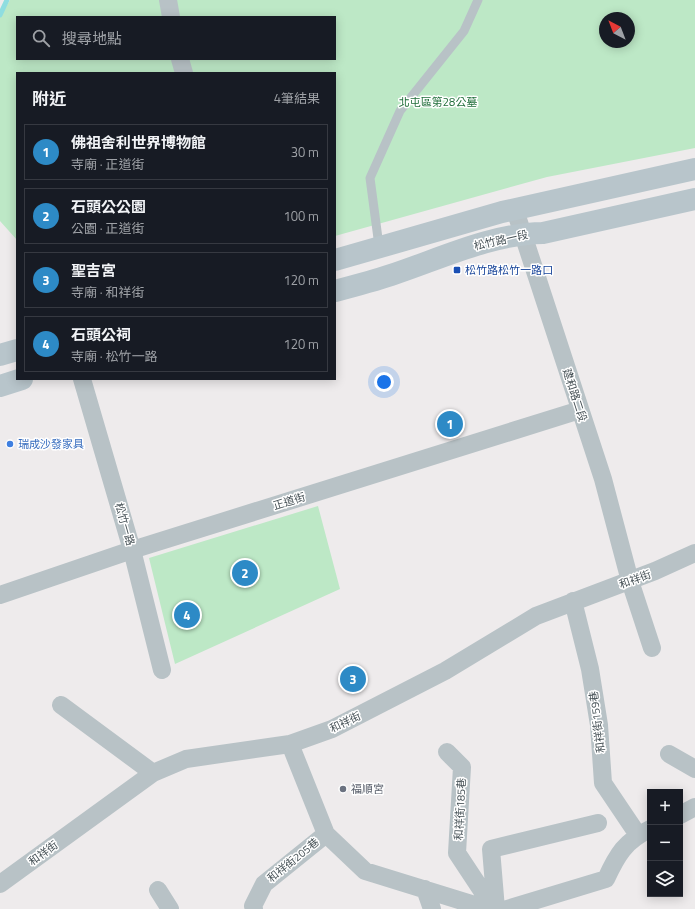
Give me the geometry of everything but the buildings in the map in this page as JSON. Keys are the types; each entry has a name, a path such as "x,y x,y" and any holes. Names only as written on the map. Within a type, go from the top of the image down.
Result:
{"street":[{"path":"168,0 171,16"},
{"path":"180,60 184,72"},
{"path":"336,260 379,246 502,212 695,169"},
{"name":"松竹路一段","path":"336,291 390,276 460,250 523,234 543,233 695,199"},
{"name":"建和路二段","path":"515,210 603,479 630,581 652,648"},
{"path":"0,355 16,350"},
{"path":"0,386 19,380"},
{"name":"松竹一路","path":"82,380 132,550 162,670"},
{"name":"正道街","path":"0,595 132,550 580,410"},
{"name":"和祥街","path":"0,884 153,773 186,759 290,744 332,730 445,671 536,616 630,581 695,553"},
{"name":"和祥街159巷","path":"573,602 590,669 598,725 603,783 644,832"},
{"path":"61,705 153,773"},
{"name":"和祥街205巷","path":"290,744 326,834 365,870 425,889"},
{"name":"和祥街185巷","path":"447,752 462,767 457,853 495,909"},
{"path":"669,754 695,769"},
{"path":"683,813 695,807"},
{"path":"495,909 490,849 598,823"},
{"path":"507,909 606,879 617,854 644,832"},
{"name":"和祥街205巷","path":"254,909 253,906 264,884 326,834"},
{"path":"425,889 432,909"},
{"path":"425,889 488,909"},
{"path":"158,890 170,909"}],"lane":[{"path":"379,246 370,178 400,111 464,31 478,0"}],"green space":[{"name":"北屯區第28公墓","path":"10,0 695,0 695,148 547,177 336,236 336,72 16,72 16,239 0,221 0,17"},
{"path":"318,506 340,589 175,664 149,558"}],"waterway":[{"path":"0,15 7,0"}],"place":[{"name":"松竹路松竹一路口","path":"457,270"},
{"name":"佛祖舍利世界博物館","path":"450,424"},
{"name":"瑞成沙發家具","path":"10,444"},
{"name":"石頭公公園","path":"245,573"},
{"name":"石頭公祠","path":"187,615"},
{"name":"聖吉宮","path":"353,679"},
{"name":"福順宮","path":"343,789"}]}
